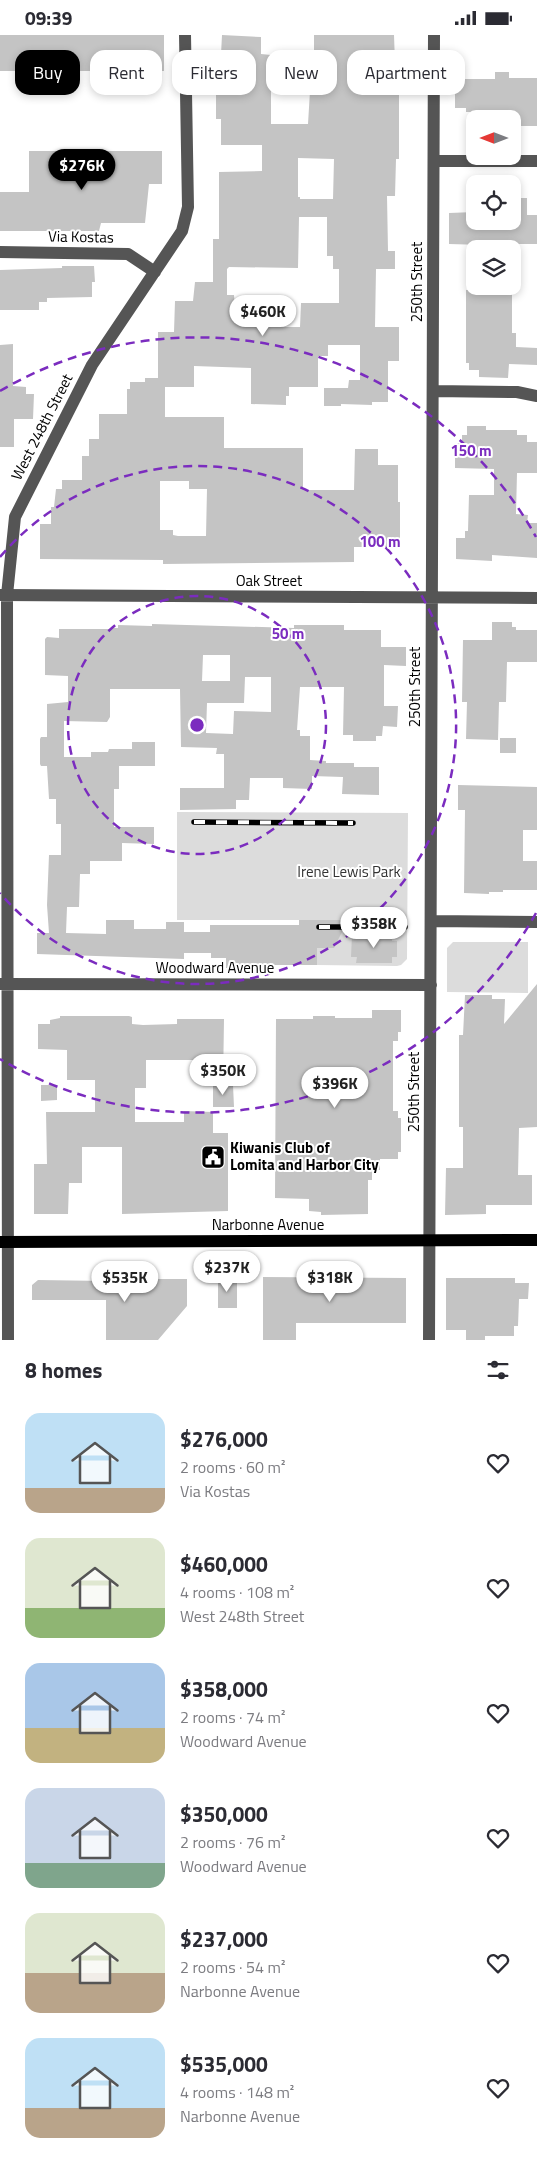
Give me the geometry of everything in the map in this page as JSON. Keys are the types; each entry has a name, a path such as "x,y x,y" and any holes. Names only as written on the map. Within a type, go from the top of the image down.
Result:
{"main road":[{"name":"Narbonne Avenue","path":"5,1242 537,1240"}],"street":[{"name":"West 248th Street","path":"8,1340 5,1242 4,595 15,517 92,365 182,231 188,207 185,35"},
{"name":"250th Street","path":"429,1340 434,35"},
{"path":"434,161 537,161"},
{"name":"Via Kostas","path":"0,252 128,254 155,272"},
{"path":"433,391 517,392 537,396"},
{"name":"Oak Street","path":"4,595 537,598"},
{"path":"431,921 537,922"},
{"name":"Woodward Avenue","path":"4,984 431,985"}],"green space":[{"name":"Irene Lewis Park","path":"177,812 408,813 407,959 397,966 317,965 316,920 177,920"},
{"path":"453,942 528,942 528,993 447,992 447,948"}],"building":[{"path":"0,35 164,35 164,71 162,71 162,50 90,50 90,71 80,71 80,50 15,50 15,71 0,71"},
{"path":"222,35 261,37 261,54 266,54 266,95 271,95 271,124 308,124 310,95 337,95 337,50 314,50 314,35 394,35 395,50 347,50 347,95 399,95 399,159 396,159 395,196 387,196 388,251 395,251 395,269 376,269 375,327 399,327 399,361 388,361 388,402 372,402 372,405 341,404 341,406 324,406 324,388 348,388 349,380 360,380 360,345 328,345 328,356 318,356 318,387 289,387 286,405 251,404 251,368 194,366 194,387 165,387 165,417 224,417 224,448 303,448 303,490 354,490 355,449 378,449 378,465 398,465 400,543 396,543 396,547 354,547 354,562 163,564 163,560 40,559 40,524 51,524 51,507 54,507 56,489 62,489 62,480 82,480 82,456 89,456 89,439 99,439 99,414 127,414 127,389 130,389 130,382 145,382 145,378 158,378 158,332 174,332 175,301 193,301 195,282 213,282 213,239 219,239 219,172 262,171 262,145 221,145 221,119 216,119 216,95 256,95 256,50 221,50","holes":["298,158 334,159 333,199 300,199 298,197","299,217 327,217 327,256 333,256 333,269 339,269 339,303 301,303 300,327 268,327 268,324 236,323 234,295 227,295 227,269 229,267 298,268","160,481 189,481 189,489 207,489 206,536 178,536 173,535 173,530 160,530"]},
{"path":"495,72 509,72 509,78 537,78 537,126 521,126 521,110 466,110 466,108 455,108 455,95 465,95 465,79 495,79"},
{"path":"29,151 162,151 162,184 149,184 145,223 101,223 99,231 0,231 0,192 29,192"},
{"path":"521,198 527,198 527,215 537,215 537,244 521,244 521,240 466,240 466,244 449,244 449,213 466,212 466,230 521,230"},
{"path":"62,266 94,266 95,282 92,282 92,297 47,298 47,302 39,302 39,310 0,310 0,270 62,268"},
{"path":"466,295 512,295 512,333 516,333 516,347 537,348 537,365 509,364 508,378 479,377 479,370 469,370 469,363 466,363"},
{"path":"13,344 13,386 26,387 26,394 34,394 33,419 14,419 14,447 0,447 0,345"},
{"path":"467,426 486,426 486,430 517,430 517,435 527,435 527,442 537,442 537,473 517,473 516,514 528,515 527,523 537,523 537,558 492,555 492,561 456,559 456,538 465,538 465,531 468,531 469,495 494,495 494,469 455,468 455,443 462,443 462,435 467,435"},
{"path":"492,622 512,622 512,627 516,627 516,630 537,630 537,662 507,662 506,702 499,702 498,740 466,739 467,702 462,702 463,640 492,640"},
{"path":"152,624 294,628 294,625 344,625 344,630 381,630 381,647 406,647 406,666 384,665 384,706 398,706 397,727 383,726 382,736 376,736 376,741 353,741 353,735 343,735 344,687 300,687 297,730 300,730 300,736 310,736 310,760 326,761 326,763 354,763 354,767 379,767 379,795 342,794 343,777 312,776 312,789 283,788 283,778 250,778 249,800 236,800 236,809 180,810 180,788 224,788 224,754 216,754 217,748 181,747 180,689 110,689 110,717 107,722 64,721 64,757 91,757 91,752 108,752 109,749 132,749 132,742 155,742 155,766 119,766 119,789 114,789 114,827 154,827 154,844 122,843 122,861 90,861 90,874 80,874 79,907 67,907 66,933 106,934 106,920 134,920 134,929 166,929 166,922 184,922 184,932 210,932 210,925 299,925 299,920 348,920 334,948 317,948 317,965 246,965 246,968 226,968 226,958 211,958 211,953 184,953 184,959 37,954 37,933 49,933 47,905 49,855 61,855 61,824 56,824 56,799 49,799 47,766 41,766 40,764 40,739 41,737 47,737 47,704 68,702 68,676 45,675 45,639 47,637 59,638 59,629 112,629 118,628 118,625 152,626","holes":["203,655 230,655 230,681 202,681","245,677 271,677 271,712 234,711 233,734 206,733 207,703 244,703"]},
{"path":"500,738 516,738 516,753 500,753"},
{"path":"458,785 537,787 537,830 523,830 523,861 537,861 537,890 503,890 503,892 489,892 489,894 464,893 465,810 458,810"},
{"path":"352,935 392,935 392,941 397,941 397,957 392,957 392,963 356,963 357,957 351,957"},
{"path":"537,984 537,1127 519,1128 518,1175 532,1175 532,1205 486,1205 486,1214 445,1215 446,1168 463,1168 463,1127 459,1127 459,1035 463,1035 465,995 492,995 492,999 505,999 504,1024"},
{"path":"372,1010 401,1010 401,1032 398,1032 398,1041 393,1041 393,1111 398,1111 398,1118 401,1118 401,1152 398,1152 398,1159 380,1159 380,1170 372,1170 372,1180 368,1180 368,1214 321,1215 321,1212 309,1211 309,1199 275,1198 276,1019 313,1019 313,1016 372,1018"},
{"path":"60,1016 129,1016 132,1017 132,1024 143,1025 177,1024 177,1019 224,1019 223,1084 199,1085 197,1060 146,1060 146,1088 135,1088 135,1122 184,1122 184,1111 213,1112 213,1133 228,1133 228,1211 122,1214 122,1147 82,1147 82,1183 69,1183 68,1214 34,1214 34,1164 47,1164 46,1112 95,1112 95,1080 67,1080 67,1050 38,1049 38,1024 50,1024 50,1020 60,1018"},
{"path":"41,1085 57,1085 57,1100 41,1101"},
{"path":"213,1085 233,1085 234,1107 213,1107"},
{"path":"218,1277 237,1277 237,1308 218,1308"},
{"path":"263,1277 406,1278 406,1323 296,1323 296,1340 263,1340"},
{"path":"446,1278 515,1278 515,1283 529,1283 528,1299 519,1299 518,1326 514,1326 514,1336 485,1336 485,1340 466,1340 466,1330 446,1330"},
{"path":"106,1279 187,1279 187,1306 158,1340 106,1340 106,1300 32,1300 32,1285 38,1280 106,1281"}],"railway":[{"path":"194,822 353,823"},
{"path":"319,927 405,927"}],"place":[{"name":"Kiwanis Club of Lomita and Harbor City","path":"213,1157"}]}
